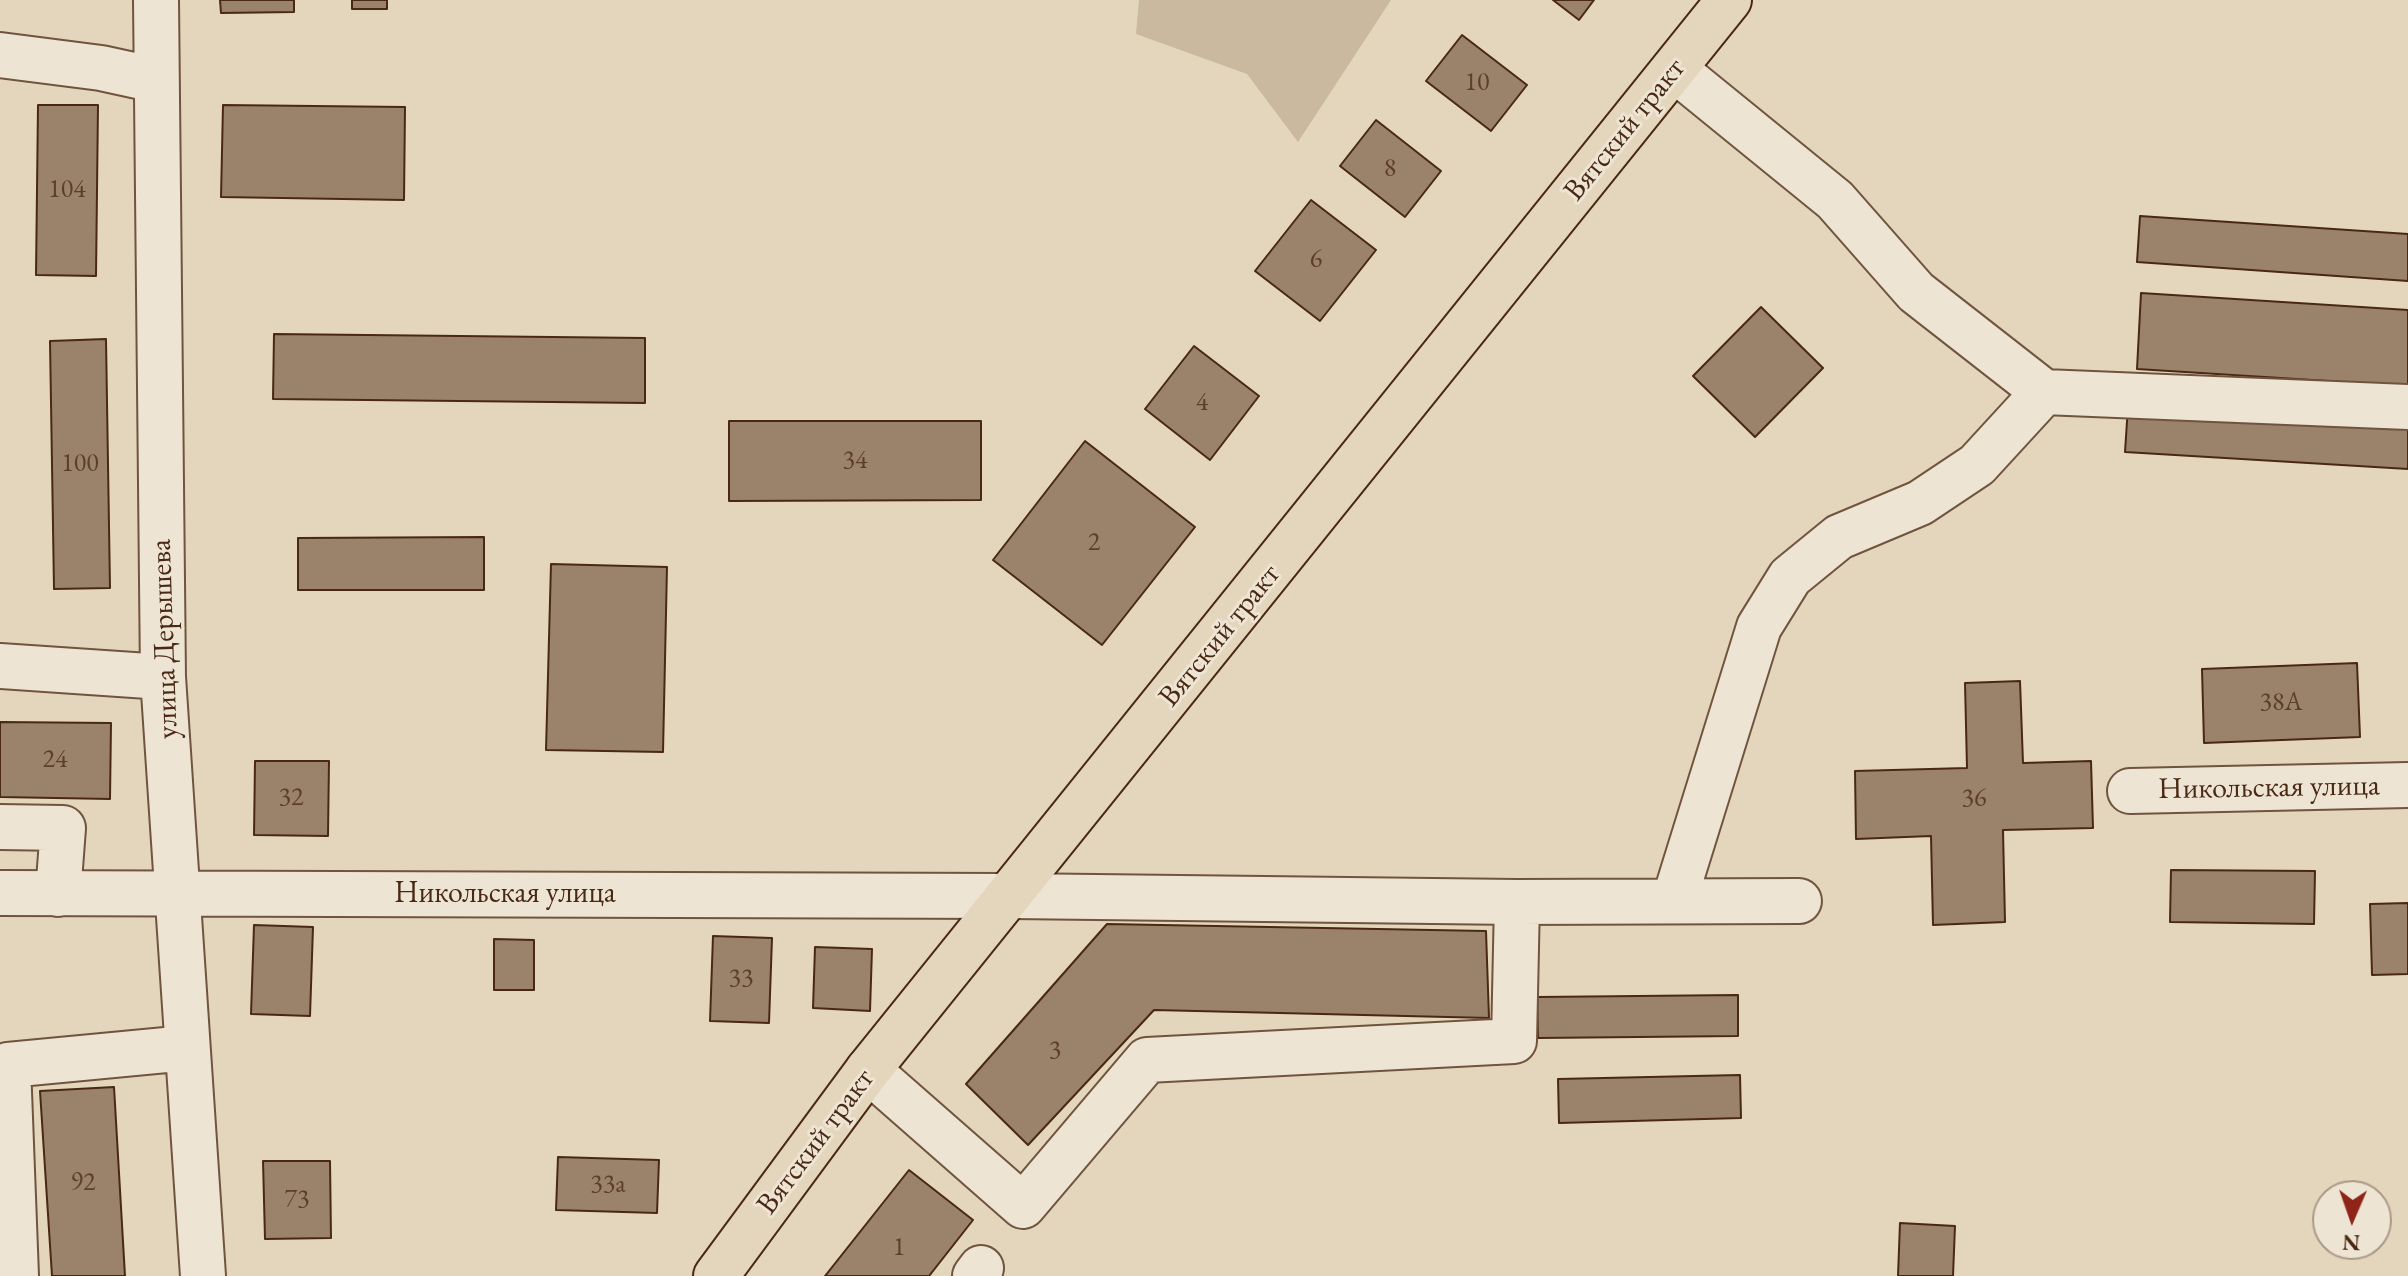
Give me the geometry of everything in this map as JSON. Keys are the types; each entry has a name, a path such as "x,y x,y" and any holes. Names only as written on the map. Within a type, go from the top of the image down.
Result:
{"main road":[{"name":"Вятский тракт","path":"716,1276 868,1070 1729,0"}],"street":[{"name":"улица Дерышева","path":"156,0 163,677 203,1276"},
{"path":"0,55 101,68 156,80"},
{"path":"1674,69 1835,200 1916,292 2044,392 2408,407"},
{"path":"1674,901 1759,627 1790,577 1839,537 1920,503 1977,465 2044,392"},
{"path":"0,666 163,677"},
{"name":"Никольская улица","path":"2130,791 2408,785"},
{"path":"0,827 63,828 58,894"},
{"name":"Никольская улица","path":"0,893 1799,901"},
{"path":"868,1070 1023,1206 1147,1060 1514,1041 1517,902"},
{"path":"16,1276 4,1065 187,1048"}],"shaded area":[{"path":"1139,0 1391,0 1298,142 1247,74 1136,34"}],"building":[{"path":"220,0 294,0 294,12 221,13"},
{"path":"352,0 387,0 387,9 352,9"},
{"path":"1553,0 1594,0 1579,20"},
{"path":"1462,35 1527,85 1491,131 1426,81"},
{"path":"38,105 98,105 96,276 36,275"},
{"path":"223,105 405,107 404,200 221,197"},
{"path":"1376,120 1441,171 1405,217 1340,166"},
{"path":"1311,200 1376,250 1320,321 1255,271"},
{"path":"2140,216 2408,234 2408,281 2137,262"},
{"path":"2141,293 2408,310 2408,386 2137,369"},
{"path":"1761,307 1823,368 1755,437 1693,376"},
{"path":"274,334 645,338 645,403 273,399"},
{"path":"106,339 110,588 54,589 50,341"},
{"path":"1194,346 1259,396 1210,460 1145,409"},
{"path":"2128,406 2408,422 2408,469 2125,452"},
{"path":"729,421 981,421 981,500 729,501"},
{"path":"1085,441 1195,527 1102,645 993,560"},
{"path":"484,537 484,590 298,590 298,538"},
{"path":"551,564 667,567 663,752 546,750"},
{"path":"2357,663 2360,737 2204,743 2202,669"},
{"path":"2020,681 2023,763 2091,761 2093,828 2003,830 2005,922 1933,925 1931,836 1856,839 1855,771 1967,768 1965,683"},
{"path":"0,722 111,723 110,799 0,797"},
{"path":"255,761 329,761 328,836 254,835"},
{"path":"2171,870 2315,871 2314,924 2170,922"},
{"path":"2408,903 2408,974 2372,975 2370,904"},
{"path":"1107,924 1486,931 1489,1018 1154,1010 1028,1145 966,1084"},
{"path":"254,925 313,927 310,1016 251,1014"},
{"path":"713,936 772,938 769,1023 710,1021"},
{"path":"494,939 534,940 534,990 494,990"},
{"path":"815,947 872,949 870,1011 813,1008"},
{"path":"1738,995 1738,1036 1538,1038 1537,997"},
{"path":"1740,1075 1741,1118 1559,1123 1558,1079"},
{"path":"114,1087 125,1276 52,1276 40,1091"},
{"path":"558,1157 659,1160 657,1213 556,1210"},
{"path":"263,1161 330,1161 331,1238 265,1239"},
{"path":"909,1170 973,1220 929,1276 825,1276"},
{"path":"1900,1223 1955,1226 1953,1276 1898,1276"}]}
